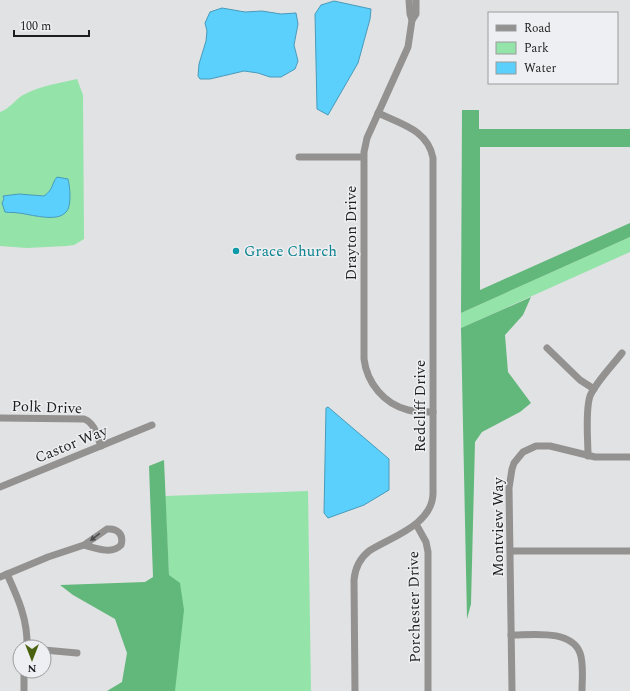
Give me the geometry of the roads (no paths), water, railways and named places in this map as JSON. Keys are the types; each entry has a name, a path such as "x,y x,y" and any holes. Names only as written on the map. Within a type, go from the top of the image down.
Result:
{"street":[{"name":"Drayton Drive","path":"409,0 412,20"},
{"name":"Drayton Drive","path":"416,0 416,14 412,20 408,47 367,138 363,157 365,366 374,387 389,402 409,410 433,412"},
{"name":"Redcliff Drive","path":"355,691 354,580 357,566 369,551 416,524 428,513 433,499 432,153 428,143 419,133 378,114"},
{"path":"299,157 363,157"},
{"path":"547,348 580,380 594,389"},
{"path":"588,456 588,403 594,389 622,353"},
{"name":"Polk Drive","path":"0,418 84,419 90,422 93,426 101,446"},
{"name":"Castor Way","path":"0,487 152,425"},
{"name":"Montview Way","path":"512,691 510,488 512,469 518,458 529,448 544,445 595,457 630,457"},
{"name":"Porchester Drive","path":"416,524 426,542 428,552 428,691"},
{"path":"0,577 48,557 84,545 107,529 116,530 122,538 121,545 114,550 84,545"},
{"path":"511,551 630,551"},
{"path":"7,574 24,616 27,639"},
{"path":"511,635 546,635 567,639 574,645 580,654 582,663 582,691"},
{"path":"52,651 77,653"},
{"path":"24,679 24,691"}],"water":[{"path":"334,1 371,9 370,19 358,63 328,115 317,109 315,14 321,5"},
{"path":"222,8 245,12 262,11 281,14 296,13 298,24 294,45 298,61 295,69 281,77 270,77 244,71 210,79 200,79 198,76 199,64 206,41 207,31 205,23 210,12"},
{"path":"57,177 68,179 69,186 69,206 66,212 62,215 50,217 5,212 2,203 4,199 3,196 19,194 44,196 51,189"},
{"path":"328,407 389,459 389,490 364,505 328,518 324,513 326,408"}],"place":[{"name":"Grace Church","path":"236,251"}]}
